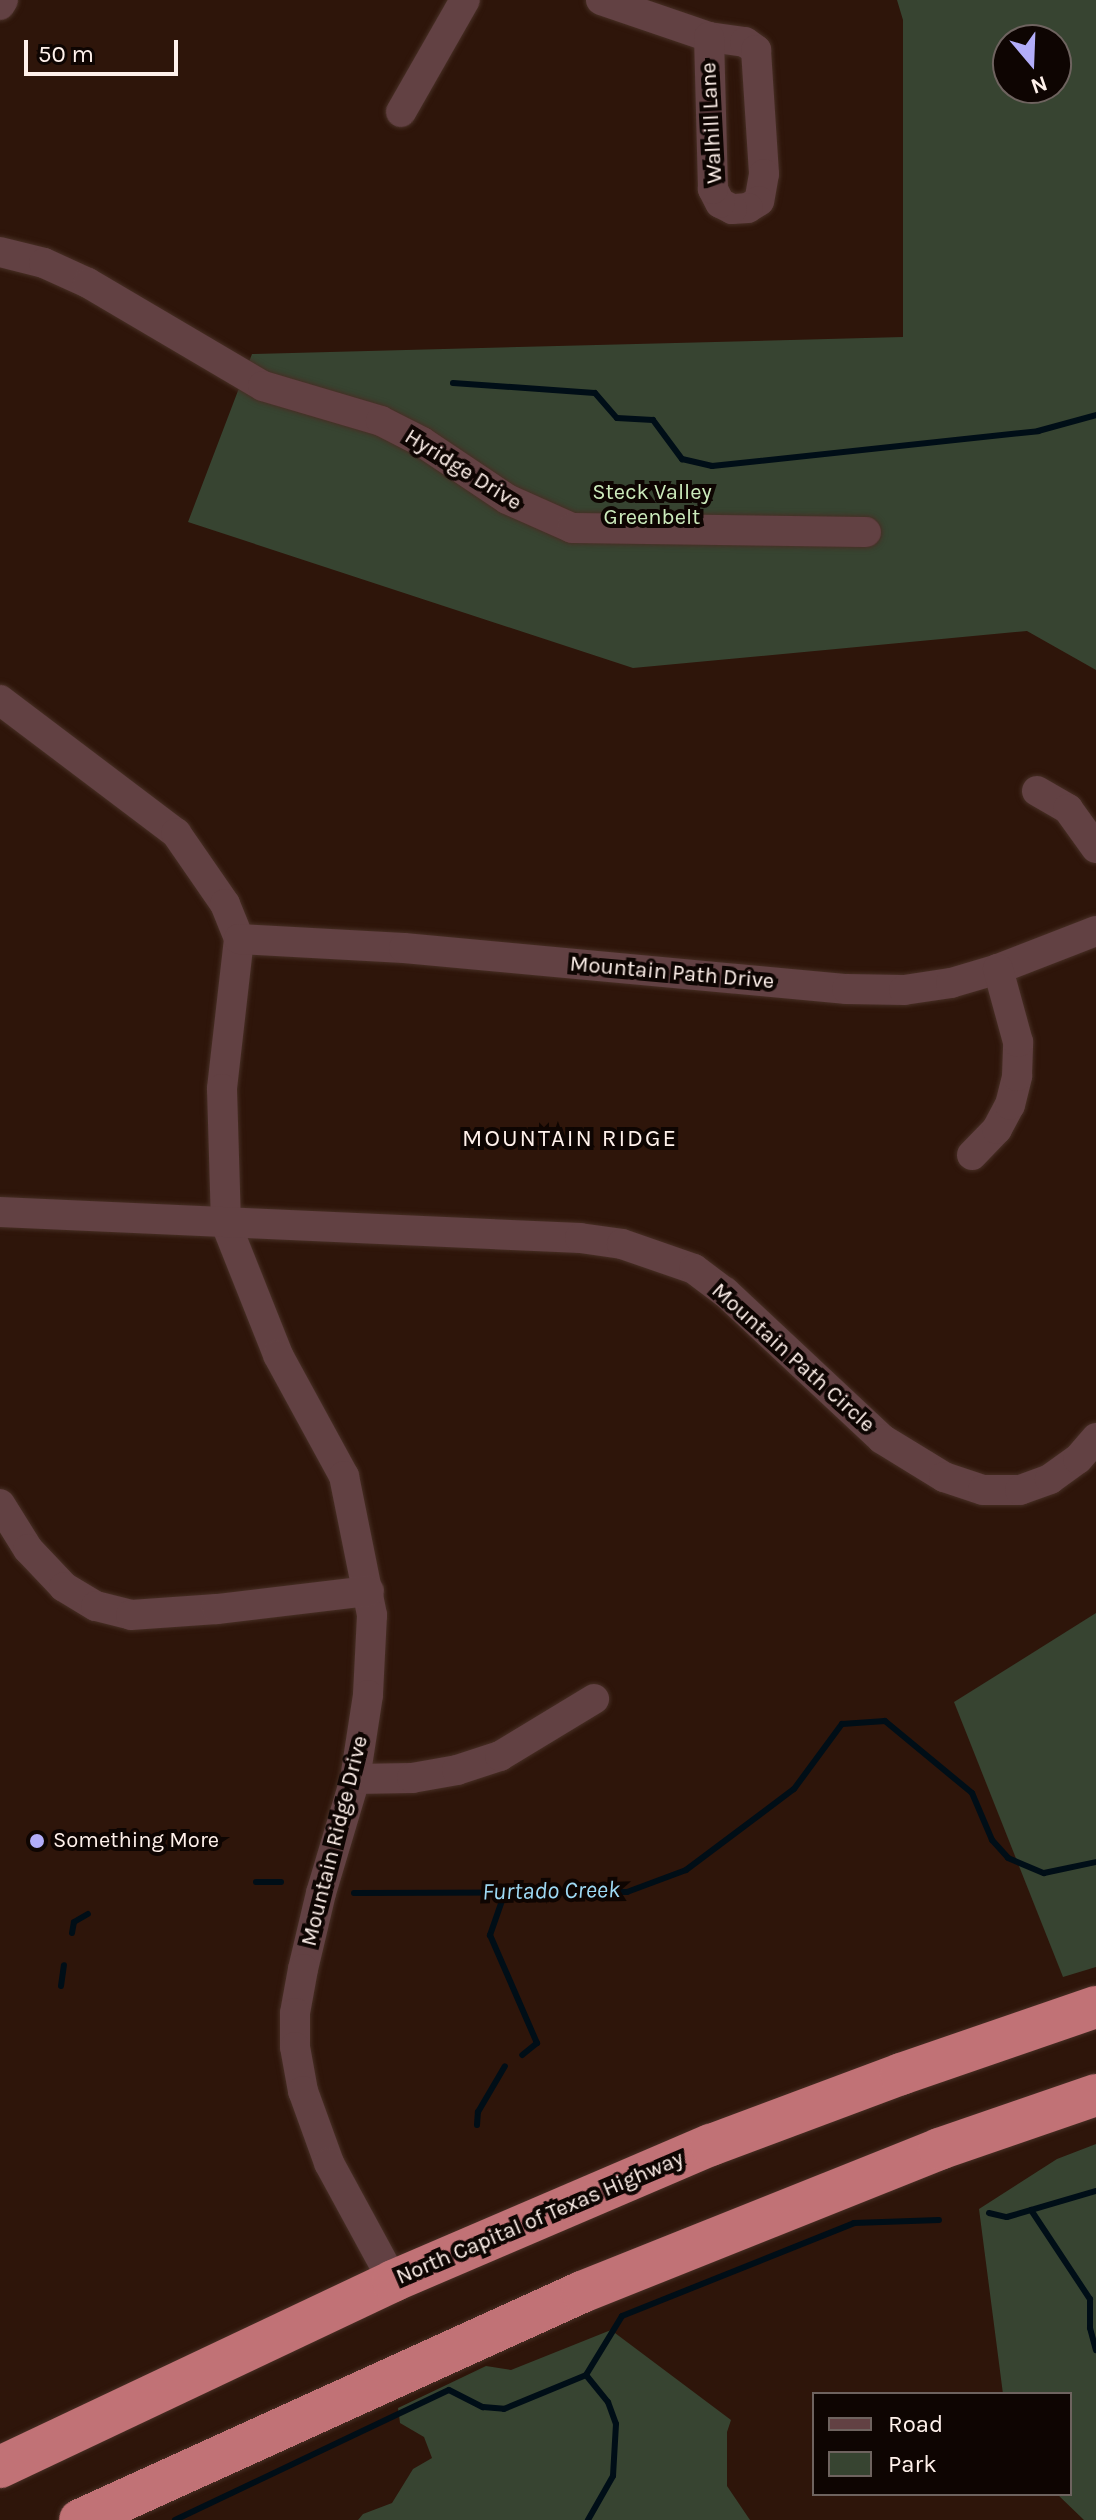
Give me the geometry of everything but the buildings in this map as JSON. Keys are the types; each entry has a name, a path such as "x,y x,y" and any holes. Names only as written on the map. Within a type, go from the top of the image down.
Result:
{"highway":[{"name":"North Capital of Texas Highway","path":"0,2467 393,2281 711,2145 901,2074 1096,2007"},
{"path":"80,2520 582,2292 939,2149 1096,2095"}],"street":[{"path":"0,5 3,0"},
{"path":"401,112 465,0"},
{"name":"Walhill Lane","path":"601,0 709,37 732,38 756,50 764,174 759,201 748,208 732,209 720,203 713,189 709,37"},
{"name":"Hyridge Drive","path":"0,252 44,263 88,283 263,386 381,421 422,442 507,499 572,528 866,532"},
{"name":"Mountain Ridge Drive","path":"0,700 176,833 225,904 239,939 222,1089 226,1224 278,1355 344,1476 369,1591 373,1647 355,1779 321,1893 303,1969 295,2013 295,2047 303,2091 329,2163 393,2281"},
{"path":"1037,791 1068,809 1096,848"},
{"name":"Mountain Path Drive","path":"239,939 404,948 847,989 904,990 951,983 998,969 1096,931"},
{"path":"972,1155 997,1129 1010,1105 1017,1076 1018,1042 998,969"},
{"name":"Mountain Path Circle","path":"0,1212 580,1238 622,1244 694,1269 725,1292 882,1439 944,1477 983,1490 1020,1490 1050,1479 1078,1459 1096,1438"},
{"path":"0,1504 28,1549 64,1587 96,1606 131,1615 217,1609 369,1591"},
{"path":"355,1779 412,1778 457,1770 500,1756 594,1699"}],"green space":[{"name":"Steck Valley Greenbelt","path":"897,0 1096,0 1096,670 1027,631 633,668 188,522 252,354 903,337 903,20"},
{"path":"1096,1613 1096,1967 1063,1977 954,1702"},
{"path":"1096,2144 1096,2520 1084,2520 1059,2496 1072,2496 1072,2392 1003,2392 979,2209 1057,2159"},
{"path":"611,2330 731,2420 727,2432 727,2486 750,2520 358,2520 363,2514 392,2503 413,2469 432,2458 424,2437 400,2423 398,2408 486,2366 511,2370"}],"waterway":[{"path":"453,383 595,393 617,418 653,420 682,459 712,466 1038,431 1096,415"},
{"name":"Furtado Creek","path":"354,1893 627,1892 686,1870 794,1789 842,1724 885,1721 972,1793 992,1840 1008,1858 1044,1873 1096,1862"},
{"name":"Furtado Creek","path":"256,1882 281,1882"},
{"path":"505,1892 490,1935 537,2043 522,2055"},
{"name":"Furtado Creek","path":"72,1933 74,1922 88,1914"},
{"name":"Furtado Creek","path":"61,1986 64,1965"},
{"path":"477,2125 478,2112 505,2066"},
{"path":"989,2213 1007,2217 1096,2191"},
{"path":"1031,2210 1090,2299 1090,2328 1096,2350"},
{"path":"586,2375 622,2316 854,2223 939,2220"},
{"path":"175,2520 449,2390 483,2407 504,2409 586,2375 608,2402 616,2424 613,2476 588,2520"}],"place":[{"name":"Something More","path":"37,1841"}],"district":[{"name":"MOUNTAIN RIDGE","path":"570,1139"}]}
